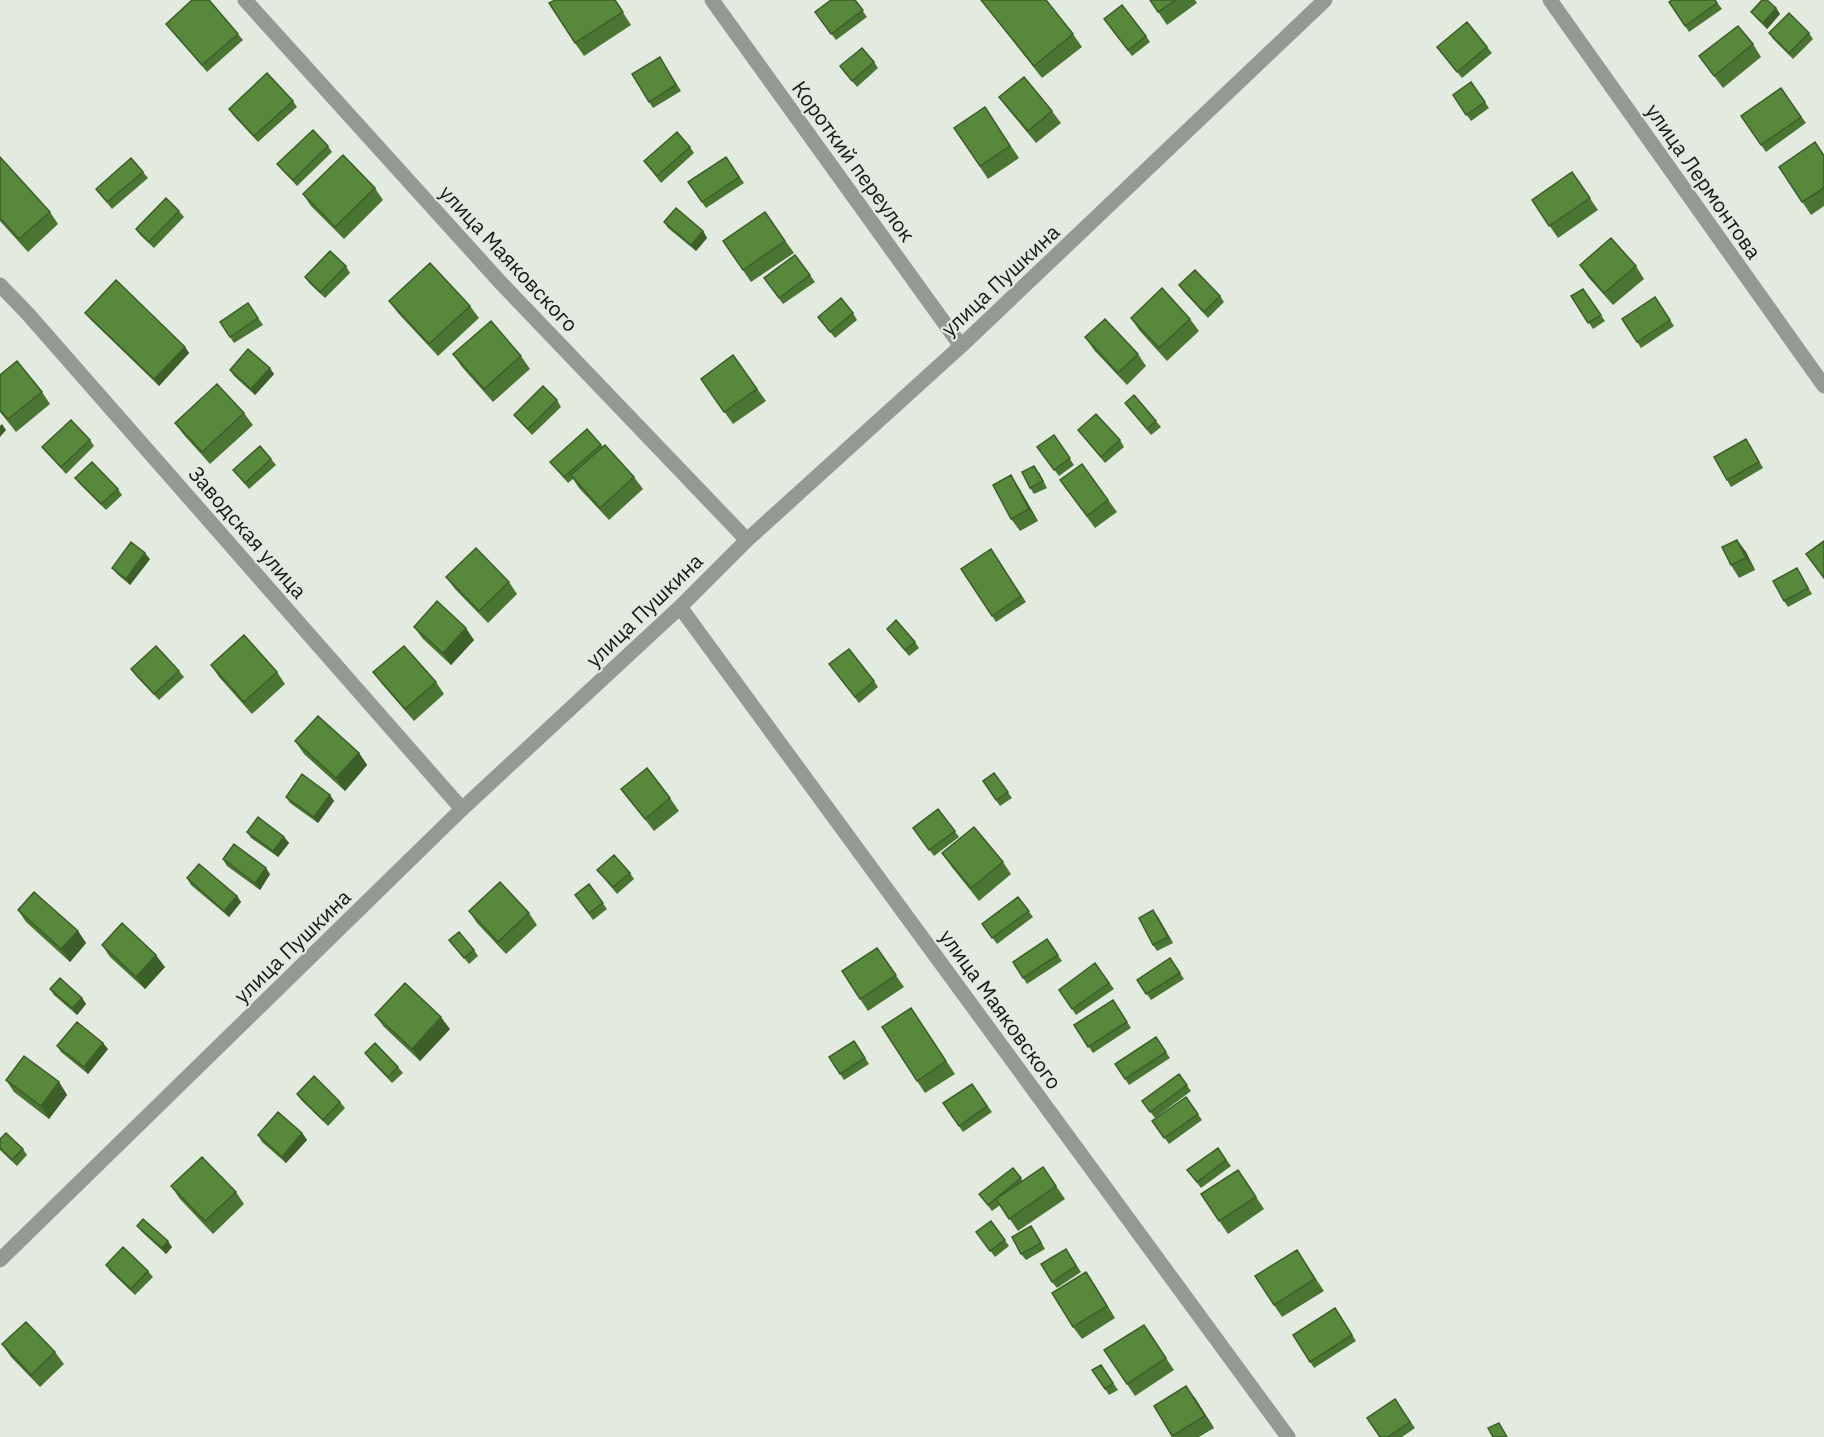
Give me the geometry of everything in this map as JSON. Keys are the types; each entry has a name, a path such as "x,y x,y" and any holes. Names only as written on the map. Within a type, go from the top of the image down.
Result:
{"street":[{"name":"улица Маяковского","path":"245,0 501,282 747,540"},
{"name":"Короткий переулок","path":"712,0 961,346"},
{"name":"улица Пушкина","path":"0,1260 462,809 680,607 747,540 961,346 1325,0"},
{"name":"улица Лермонтова","path":"1550,0 1824,386"},
{"name":"Заводская улица","path":"0,285 28,314 462,809"},
{"name":"улица Маяковского","path":"680,607 1288,1437"}],"building":[{"path":"192,0 209,0 238,34 202,65 166,24"},
{"path":"555,0 615,0 623,12 575,43 549,3"},
{"path":"831,0 855,0 863,10 831,34 815,12"},
{"path":"981,0 1046,0 1073,34 1034,66"},
{"path":"1150,0 1176,0 1158,12"},
{"path":"1672,0 1715,0 1717,3 1685,26 1669,2"},
{"path":"1762,0 1767,0 1776,8 1763,23 1751,12"},
{"path":"1122,5 1146,36 1128,50 1104,19"},
{"path":"1789,13 1809,33 1789,53 1769,33"},
{"path":"1467,22 1487,47 1457,72 1437,47"},
{"path":"1738,26 1753,44 1714,76 1699,56"},
{"path":"862,48 874,62 852,81 840,66"},
{"path":"660,57 676,85 649,102 632,74"},
{"path":"267,73 293,101 254,136 229,109"},
{"path":"1024,77 1052,111 1028,131 999,97"},
{"path":"1471,82 1485,102 1466,115 1453,95"},
{"path":"1781,88 1801,117 1761,145 1741,116"},
{"path":"985,107 1010,146 980,166 954,128"},
{"path":"313,130 328,146 293,180 277,164"},
{"path":"677,132 690,147 657,176 644,161"},
{"path":"1815,142 1824,156 1824,188 1802,202 1779,167"},
{"path":"343,155 375,188 335,227 303,194"},
{"path":"0,157 50,212 19,239 0,218"},
{"path":"726,157 739,177 702,202 688,182"},
{"path":"131,158 143,172 107,202 96,189"},
{"path":"1572,172 1590,198 1549,226 1532,200"},
{"path":"166,198 179,211 149,242 136,229"},
{"path":"676,208 703,231 691,245 664,222"},
{"path":"765,212 785,241 743,270 723,241"},
{"path":"1611,238 1636,266 1604,293 1580,265"},
{"path":"330,251 346,266 320,292 305,277"},
{"path":"795,255 810,275 779,298 764,278"},
{"path":"430,263 470,306 429,344 389,301"},
{"path":"1195,270 1220,296 1204,312 1179,285"},
{"path":"116,280 185,347 154,379 85,313"},
{"path":"1162,288 1190,319 1159,348 1131,318"},
{"path":"1583,289 1601,315 1588,323 1571,296"},
{"path":"1655,297 1670,320 1637,342 1622,319"},
{"path":"841,298 853,313 830,332 818,317"},
{"path":"248,303 258,318 230,337 220,322"},
{"path":"1105,319 1138,354 1118,373 1085,337"},
{"path":"491,321 521,356 484,389 453,354"},
{"path":"248,349 270,368 251,389 230,370"},
{"path":"733,355 757,389 724,412 701,379"},
{"path":"17,361 42,392 8,419 0,410 0,375"},
{"path":"217,384 244,413 202,452 175,423"},
{"path":"543,386 557,400 528,429 514,415"},
{"path":"1134,395 1156,421 1147,429 1125,403"},
{"path":"1096,414 1120,440 1101,457 1078,430"},
{"path":"71,420 90,440 61,467 42,447"},
{"path":"587,429 601,445 564,477 550,462"},
{"path":"1054,435 1070,458 1054,470 1037,447"},
{"path":"1746,439 1759,462 1727,480 1714,457"},
{"path":"605,445 634,477 600,508 571,475"},
{"path":"260,446 271,459 245,483 233,470"},
{"path":"92,462 118,489 101,504 75,478"},
{"path":"1082,464 1108,500 1087,516 1060,480"},
{"path":"1034,466 1043,481 1030,488 1022,472"},
{"path":"1011,475 1029,509 1011,519 993,485"},
{"path":"1737,540 1746,558 1731,565 1722,547"},
{"path":"1824,541 1824,578 1806,554"},
{"path":"131,542 145,553 126,579 112,568"},
{"path":"476,548 509,582 479,611 446,577"},
{"path":"991,549 1021,596 992,616 961,569"},
{"path":"1797,568 1808,588 1784,601 1773,581"},
{"path":"437,601 466,628 443,653 414,627"},
{"path":"896,620 915,642 905,650 887,629"},
{"path":"244,635 277,672 244,702 211,665"},
{"path":"156,646 179,671 154,694 131,669"},
{"path":"404,646 436,682 405,709 373,672"},
{"path":"849,649 874,681 855,697 829,664"},
{"path":"318,716 359,753 336,778 295,741"},
{"path":"647,768 670,798 645,819 621,789"},
{"path":"994,773 1008,792 996,800 983,781"},
{"path":"302,774 330,795 314,817 286,797"},
{"path":"938,809 955,831 929,850 913,828"},
{"path":"258,817 284,837 273,851 247,832"},
{"path":"974,827 1003,862 971,888 942,853"},
{"path":"234,844 266,868 255,883 223,859"},
{"path":"614,855 630,873 613,887 597,870"},
{"path":"199,864 237,896 224,911 187,878"},
{"path":"500,882 529,913 498,942 469,911"},
{"path":"589,884 603,903 589,913 575,895"},
{"path":"34,892 78,931 61,949 18,910"},
{"path":"1018,897 1029,911 992,938 982,924"},
{"path":"1153,910 1168,937 1153,945 1139,918"},
{"path":"122,923 156,955 136,977 102,945"},
{"path":"459,932 474,950 464,958 449,940"},
{"path":"1047,939 1058,955 1023,978 1013,962"},
{"path":"877,948 896,975 860,999 842,971"},
{"path":"1170,958 1180,973 1146,994 1137,980"},
{"path":"1095,963 1109,983 1072,1009 1059,990"},
{"path":"60,978 82,998 72,1008 50,989"},
{"path":"405,983 441,1017 412,1049 375,1015"},
{"path":"1113,1000 1127,1022 1088,1047 1074,1025"},
{"path":"911,1008 946,1061 917,1081 882,1027"},
{"path":"77,1022 103,1043 84,1067 57,1046"},
{"path":"1156,1037 1166,1052 1125,1079 1115,1064"},
{"path":"854,1041 865,1058 840,1074 829,1057"},
{"path":"375,1043 398,1067 388,1077 365,1053"},
{"path":"24,1056 59,1082 41,1106 6,1080"},
{"path":"1179,1074 1187,1085 1150,1112 1142,1101"},
{"path":"314,1076 340,1102 323,1120 297,1094"},
{"path":"972,1084 987,1106 959,1126 943,1103"},
{"path":"1186,1097 1198,1114 1164,1138 1152,1121"},
{"path":"278,1112 302,1133 282,1157 258,1135"},
{"path":"6,1133 23,1149 12,1160 0,1148 0,1139"},
{"path":"1218,1148 1226,1160 1197,1182 1187,1170"},
{"path":"202,1157 236,1192 205,1221 171,1186"},
{"path":"1043,1167 1056,1186 1009,1219 996,1199"},
{"path":"1013,1168 1021,1178 988,1205 979,1194"},
{"path":"1238,1170 1256,1197 1219,1221 1201,1194"},
{"path":"143,1219 168,1241 162,1248 137,1226"},
{"path":"991,1221 1005,1240 990,1251 976,1232"},
{"path":"1031,1226 1041,1243 1021,1254 1012,1237"},
{"path":"123,1247 148,1271 131,1289 106,1265"},
{"path":"1066,1249 1076,1266 1052,1282 1041,1264"},
{"path":"1297,1250 1315,1279 1274,1305 1255,1276"},
{"path":"1086,1272 1107,1306 1073,1327 1052,1293"},
{"path":"1335,1308 1352,1335 1310,1362 1293,1335"},
{"path":"26,1322 55,1352 31,1375 2,1344"},
{"path":"1144,1325 1166,1358 1127,1384 1104,1350"},
{"path":"1101,1365 1113,1383 1105,1389 1092,1370"},
{"path":"1186,1386 1205,1416 1172,1436 1154,1406"},
{"path":"1395,1399 1410,1422 1388,1437 1380,1437 1367,1418"},
{"path":"1499,1423 1507,1437 1493,1437 1488,1428"}]}
